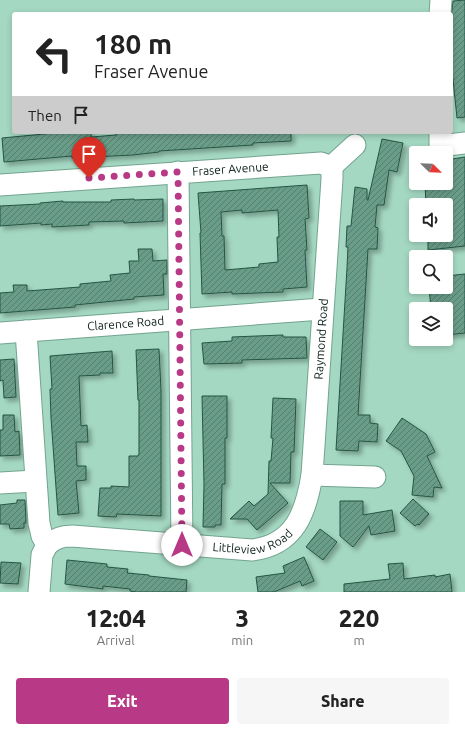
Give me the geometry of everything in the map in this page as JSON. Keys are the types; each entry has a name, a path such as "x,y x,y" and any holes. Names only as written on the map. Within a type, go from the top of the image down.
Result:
{"street":[{"path":"440,12 441,0"},
{"path":"440,134 440,146 465,143"},
{"path":"331,167 356,145"},
{"name":"Fraser Avenue","path":"0,185 321,162 331,167"},
{"name":"Raymond Road","path":"304,510 312,475 332,173 331,167"},
{"path":"178,172 182,545"},
{"name":"Clarence Road","path":"0,333 322,309"},
{"path":"26,331 40,530 47,545 42,556 39,592"},
{"path":"312,475 375,477"},
{"path":"0,483 36,481"},
{"name":"Littleview Road","path":"47,545 53,539 72,536 259,550 279,541 290,532 296,525 304,510"}],"building":[{"path":"465,0 465,117 457,118 453,79 453,12 452,12 453,1"},
{"path":"44,134 91,134 91,137 116,134 291,134 291,141 253,143 253,145 159,151 133,155 72,158 72,156 4,162 2,138"},
{"path":"382,139 403,143 397,172 389,170 384,205 377,205 375,227 378,228 377,249 368,249 358,415 370,415 370,423 378,424 377,442 359,441 358,451 336,450 347,268 347,226 351,226 355,187 367,189 368,200"},
{"path":"465,157 465,246 428,250 428,242 453,242 453,198 426,198 425,190 453,190 453,159"},
{"path":"307,185 309,218 305,219 307,250 305,250 307,287 283,289 283,292 232,294 232,292 202,294 201,233 198,193","holes":["242,210 242,213 278,210 278,262 259,264 259,267 225,270 224,236 222,236 221,212"]},
{"path":"163,199 163,221 124,223 124,221 89,222 89,225 52,227 52,224 41,225 41,223 0,226 0,206 63,201 111,202 111,200"},
{"path":"138,249 152,249 153,261 167,260 167,274 163,274 164,295 134,297 134,299 75,305 75,307 0,313 0,293 14,292 13,285 27,285 27,291 80,287 80,284 111,281 110,275 130,273 129,261 139,261"},
{"path":"465,274 465,333 453,334 453,302 430,302 430,294 453,294 453,275"},
{"path":"283,335 283,337 306,337 307,358 242,360 242,363 204,364 202,343 232,341 232,337"},
{"path":"159,349 161,390 161,516 117,514 116,517 98,516 100,488 111,488 111,486 129,487 129,456 138,456 139,454 139,400 136,350"},
{"path":"112,351 113,373 79,376 81,426 87,425 88,442 76,442 77,466 86,466 86,480 76,481 79,513 58,515 51,418 50,389 52,389 50,356"},
{"path":"14,359 16,397 4,398 3,380 0,381 0,360"},
{"path":"202,396 227,396 225,484 222,484 221,525 215,525 215,527 203,527 204,484"},
{"path":"273,398 296,399 294,452 291,452 290,483 270,483 288,503 257,530 247,519 230,519 249,501 254,506 268,494 269,461 271,461 273,438 271,438"},
{"path":"3,415 14,415 15,432 19,431 20,455 0,456 0,430 3,430"},
{"path":"402,418 426,434 435,452 427,456 442,488 434,487 433,497 412,495 414,476 401,451 386,441"},
{"path":"413,499 429,514 419,525 418,524 415,526 400,513"},
{"path":"17,500 25,500 26,523 24,523 24,528 10,529 9,524 0,524 0,505 17,503"},
{"path":"340,501 363,501 363,515 392,510 395,531 371,535 369,526 353,547 340,536"},
{"path":"320,529 337,542 323,560 306,547"},
{"path":"304,557 314,581 302,586 300,581 274,592 258,592 256,577 285,573 283,566"},
{"path":"67,560 107,564 107,567 128,569 127,573 187,580 186,592 136,592 130,591 130,589 103,586 103,589 65,584"},
{"path":"1,562 21,563 18,584 0,583"},
{"path":"403,563 404,579 435,575 435,577 450,574 452,592 344,592 344,584 390,579 388,564"}],"route":[{"path":"89,178 178,172 182,545"}]}
